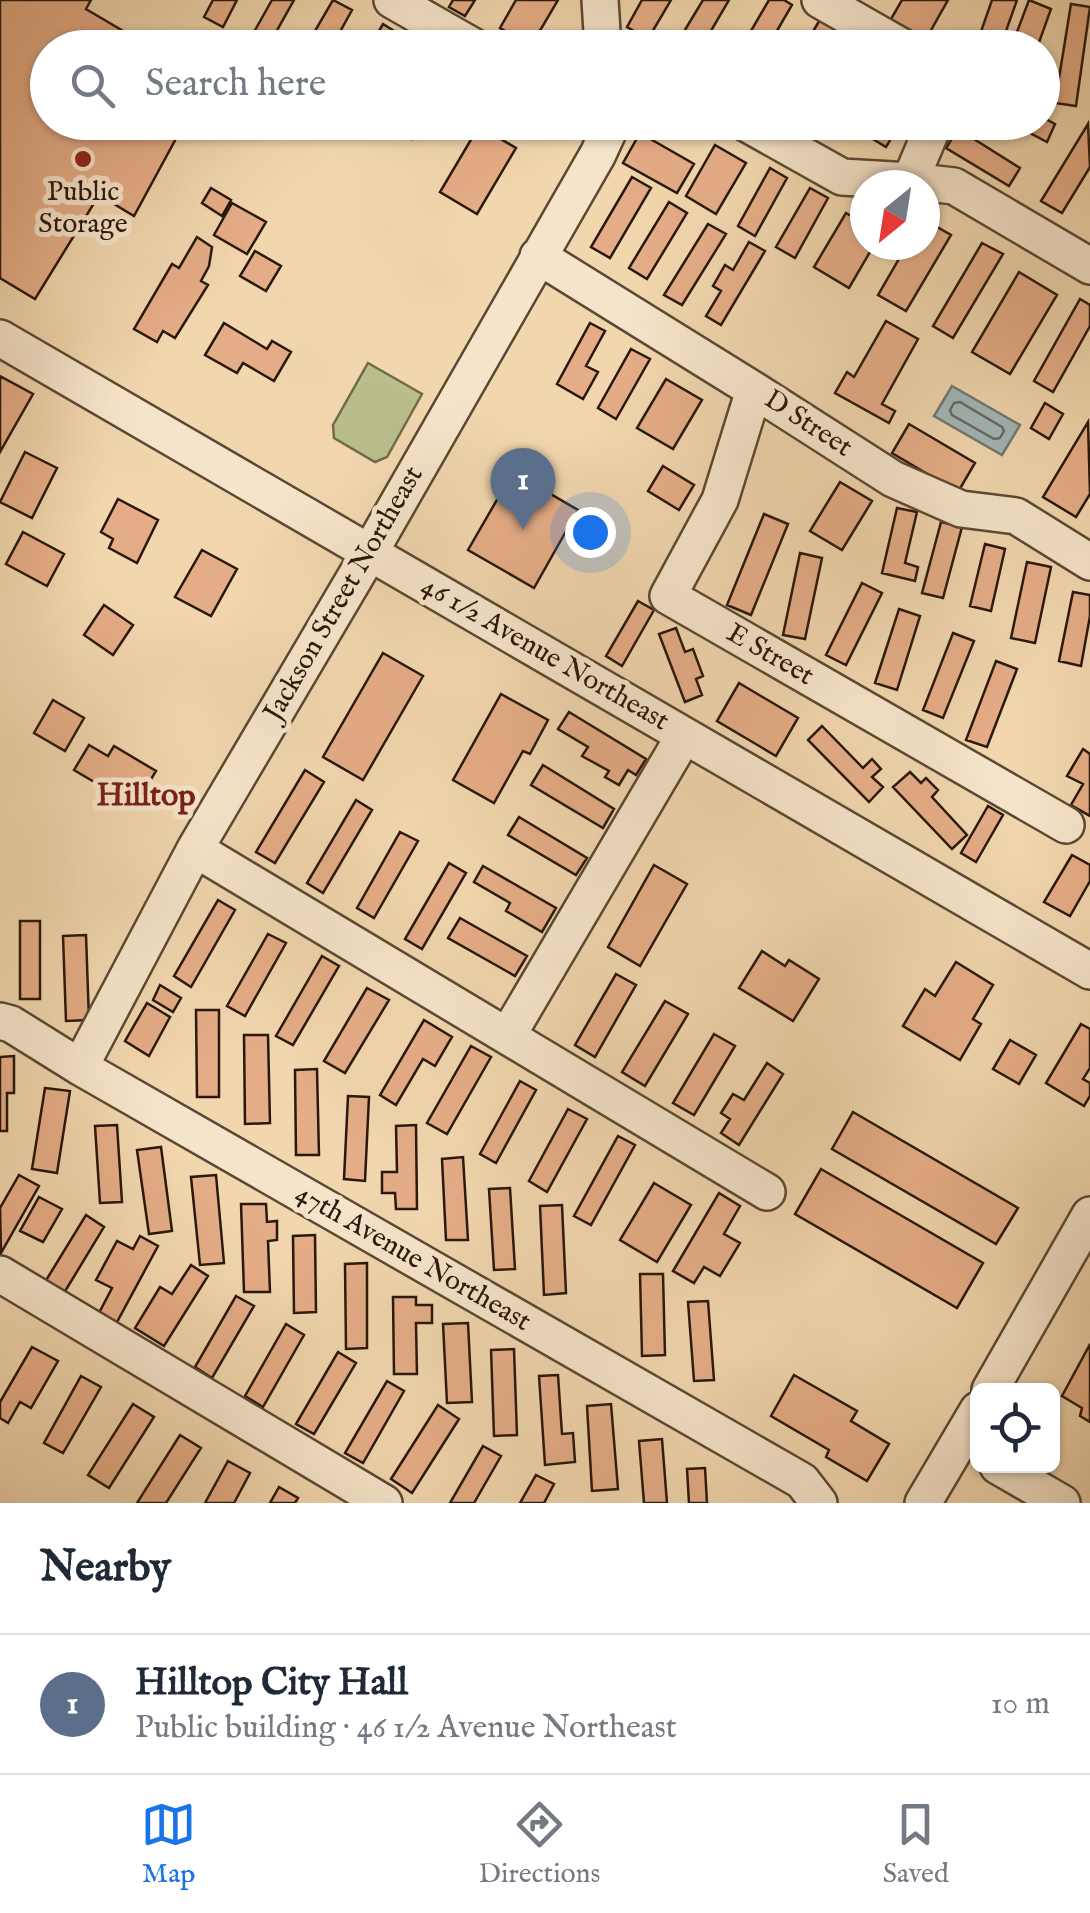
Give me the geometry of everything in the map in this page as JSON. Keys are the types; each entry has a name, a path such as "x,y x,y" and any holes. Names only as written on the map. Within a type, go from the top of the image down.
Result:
{"street":[{"path":"392,0 444,30"},
{"path":"600,0 602,30"},
{"path":"820,0 872,30"},
{"name":"Jackson Street Northeast","path":"80,1067 195,849 370,552 604,140"},
{"path":"776,140 842,177 850,177"},
{"path":"915,170 928,140"},
{"path":"940,184 954,186 1090,266"},
{"name":"D Street","path":"538,256 892,479 961,509 1016,516 1090,562"},
{"name":"46 1/2 Avenue Northeast","path":"0,338 1090,971"},
{"name":"E Street","path":"754,390 720,500 668,596 1066,826"},
{"path":"508,1035 684,736"},
{"path":"195,849 767,1192"},
{"name":"47th Avenue Northeast","path":"0,1020 802,1481 819,1503"},
{"path":"994,1383 1090,1215"},
{"path":"0,1274 384,1503"},
{"path":"923,1503 968,1448"},
{"path":"1010,1473 1062,1503"}],"green space":[{"path":"368,363 422,394 387,457 375,462 334,438 333,425"}],"water":[{"path":"952,386 1020,425 1002,455 934,416"}],"building":[{"name":"Public Storage","path":"0,0 91,0 86,9 122,30 30,30 30,140 175,140 134,216 99,195 35,299 0,278"},
{"path":"213,0 237,0 223,27 204,17"},
{"path":"272,0 294,0 277,30 255,30"},
{"path":"333,0 352,10 341,30 316,30"},
{"path":"453,0 475,0 465,16 449,7"},
{"path":"516,0 558,0 540,30 500,28"},
{"path":"642,0 671,0 653,30 627,27"},
{"path":"703,0 729,0 712,30 685,30"},
{"path":"769,0 784,0 792,5 777,30 752,30"},
{"path":"902,0 948,0 931,30 910,30 891,19"},
{"path":"992,0 1017,0 1006,30 982,30"},
{"path":"1029,0 1051,9 1043,30 1018,30"},
{"path":"1071,4 1090,7 1076,106 1060,104 1060,72"},
{"path":"821,18 839,29 838,30 814,30"},
{"path":"1088,124 1090,167 1062,213 1041,201"},
{"path":"471,140 503,140 516,148 477,214 440,192"},
{"path":"636,140 652,140 694,164 677,193 623,163"},
{"path":"951,140 975,140 1020,168 1009,186 946,148"},
{"path":"715,145 746,163 716,214 686,196"},
{"path":"770,168 787,178 755,236 738,226"},
{"path":"632,177 651,188 610,258 591,247"},
{"path":"211,188 231,200 222,216 202,203"},
{"path":"810,188 828,198 795,258 776,247"},
{"path":"669,202 687,213 647,279 629,268"},
{"path":"232,203 266,222 247,254 214,235"},
{"path":"846,213 850,215 850,260 865,260 849,288 814,267"},
{"path":"708,224 726,234 682,305 664,295"},
{"path":"940,229 951,235 940,254"},
{"path":"197,237 212,247 201,281 208,285 175,338 163,331 157,342 134,329 172,264 179,268"},
{"path":"749,242 765,251 721,325 706,316 721,291 713,286 725,265 733,270"},
{"path":"982,243 1003,254 953,338 933,326"},
{"path":"255,251 281,266 266,291 240,276"},
{"path":"898,260 936,260 906,311 878,295"},
{"path":"1019,272 1057,295 1010,374 972,352"},
{"path":"1080,299 1090,305 1090,326 1053,392 1034,381"},
{"path":"886,321 918,339 882,404 895,411 889,423 835,393 847,372 854,377"},
{"path":"224,323 267,349 272,341 291,352 274,381 243,363 237,373 205,355"},
{"path":"590,323 605,331 586,366 598,372 583,399 557,384"},
{"path":"631,349 650,359 616,419 598,408"},
{"path":"0,376 33,394 0,452"},
{"path":"666,379 702,400 673,449 637,428"},
{"path":"1045,403 1063,414 1049,439 1031,428"},
{"path":"1088,422 1090,494 1076,517 1043,497"},
{"path":"909,424 975,463 958,492 892,453"},
{"path":"25,452 57,468 32,518 0,502"},
{"path":"663,466 694,485 679,510 648,491"},
{"path":"513,472 578,510 534,588 468,550"},
{"path":"840,482 872,501 842,550 810,531"},
{"path":"118,499 158,520 137,563 109,548 113,539 101,532"},
{"path":"897,508 917,512 905,563 918,567 915,581 882,573"},
{"path":"764,514 788,524 751,615 727,605"},
{"path":"941,522 962,527 943,598 922,593"},
{"path":"23,532 64,554 47,586 6,564"},
{"path":"985,544 1005,549 991,611 970,606"},
{"path":"202,550 237,569 211,616 175,597"},
{"path":"800,553 822,558 805,639 783,635"},
{"path":"1027,562 1051,567 1035,643 1011,638"},
{"path":"862,583 882,593 846,665 826,655"},
{"path":"1073,592 1090,595 1081,666 1059,661"},
{"path":"638,601 654,610 622,666 606,656"},
{"path":"104,605 133,625 113,655 84,635"},
{"path":"899,609 920,616 897,690 875,683"},
{"path":"676,628 685,652 693,649 703,676 696,679 702,695 685,702 659,634"},
{"path":"953,633 974,641 943,718 923,710"},
{"path":"383,653 423,676 363,780 323,757"},
{"path":"996,661 1017,669 987,747 966,740"},
{"path":"739,683 798,718 776,756 717,721"},
{"path":"501,694 548,720 530,754 523,751 494,803 453,780"},
{"path":"53,700 84,718 65,751 34,733"},
{"path":"569,712 646,759 636,775 628,770 619,785 605,777 609,771 582,756 588,747 558,729"},
{"path":"822,726 863,768 872,759 881,769 872,777 883,787 869,802 808,740"},
{"path":"89,745 108,756 114,746 156,771 135,806 74,770"},
{"path":"1083,749 1090,754 1090,816 1071,805 1083,784 1067,776"},
{"path":"543,765 614,809 603,828 531,785"},
{"path":"305,770 324,782 275,863 256,852"},
{"path":"910,772 921,783 926,778 938,790 932,797 967,835 952,849 893,787"},
{"path":"356,800 372,810 323,893 307,883"},
{"path":"988,806 1003,815 976,862 961,853"},
{"path":"519,817 587,858 576,875 508,835"},
{"path":"400,832 418,841 374,918 357,908"},
{"path":"1072,855 1090,865 1090,881 1070,916 1044,902"},
{"path":"449,863 466,873 422,949 405,939"},
{"path":"654,865 687,884 640,966 608,947"},
{"path":"483,866 556,908 542,932 506,911 510,903 474,882"},
{"path":"218,900 235,910 191,987 174,976"},
{"path":"460,918 527,956 515,976 448,938"},
{"path":"20,921 40,921 40,999 20,999"},
{"path":"268,934 286,943 245,1016 227,1006"},
{"path":"86,935 89,1020 66,1021 63,936"},
{"path":"762,951 785,966 789,960 819,979 793,1021 739,988"},
{"path":"322,956 339,966 293,1045 276,1036"},
{"path":"956,962 993,985 973,1019 981,1024 960,1060 903,1026 925,989 935,996"},
{"path":"616,974 636,985 595,1057 575,1045"},
{"path":"160,985 181,998 173,1012 153,1000"},
{"path":"367,988 389,1000 345,1073 324,1061"},
{"path":"665,1001 688,1014 645,1086 622,1072"},
{"path":"147,1003 170,1017 149,1056 125,1041"},
{"path":"196,1010 219,1010 219,1097 197,1097"},
{"path":"424,1020 452,1037 435,1066 423,1059 396,1105 380,1095"},
{"path":"1081,1024 1090,1029 1090,1068 1083,1079 1090,1083 1090,1096 1084,1106 1046,1083"},
{"path":"714,1034 735,1046 694,1115 673,1103"},
{"path":"244,1035 268,1035 270,1123 245,1124"},
{"path":"1010,1040 1036,1055 1019,1084 993,1069"},
{"path":"471,1046 491,1057 447,1134 427,1123"},
{"path":"14,1056 14,1093 7,1093 7,1131 0,1131 0,1057"},
{"path":"767,1063 783,1074 739,1145 721,1133 730,1119 721,1113 733,1094 744,1100"},
{"path":"317,1069 319,1155 296,1155 295,1070"},
{"path":"520,1081 536,1090 496,1163 480,1154"},
{"path":"45,1088 70,1091 57,1173 32,1169"},
{"path":"348,1096 369,1097 365,1181 344,1179"},
{"path":"568,1109 587,1119 547,1192 529,1181"},
{"path":"853,1112 1018,1208 996,1244 832,1149"},
{"path":"117,1125 122,1202 100,1203 95,1126"},
{"path":"416,1125 417,1209 396,1209 395,1193 382,1193 382,1172 397,1172 396,1126"},
{"path":"618,1136 635,1145 591,1225 574,1216"},
{"path":"161,1147 172,1231 149,1234 137,1150"},
{"path":"463,1157 468,1240 446,1240 442,1159"},
{"path":"821,1169 983,1263 957,1308 795,1214"},
{"path":"19,1175 39,1186 1,1253 0,1208"},
{"path":"216,1175 224,1263 200,1265 191,1177"},
{"path":"654,1183 691,1205 657,1262 620,1240"},
{"path":"510,1188 515,1269 494,1270 489,1189"},
{"path":"719,1193 740,1206 724,1234 740,1243 720,1276 704,1267 694,1283 673,1271"},
{"path":"39,1197 62,1209 43,1242 20,1231"},
{"path":"241,1204 266,1204 267,1222 277,1221 277,1240 268,1241 270,1292 244,1292"},
{"path":"562,1205 566,1293 544,1295 540,1206"},
{"path":"86,1215 104,1227 64,1293 45,1282"},
{"path":"315,1235 316,1312 294,1313 293,1236"},
{"path":"140,1236 158,1246 117,1322 99,1313 112,1288 96,1280 117,1241 133,1249"},
{"path":"367,1263 367,1348 346,1349 345,1264"},
{"path":"191,1265 208,1276 164,1346 135,1328 160,1287 172,1294"},
{"path":"640,1274 663,1274 665,1355 642,1356"},
{"path":"236,1296 254,1306 212,1378 195,1367"},
{"path":"393,1297 416,1297 416,1305 432,1305 432,1323 416,1323 417,1374 394,1374"},
{"path":"708,1301 714,1380 694,1381 688,1302"},
{"path":"468,1323 472,1402 447,1403 443,1324"},
{"path":"286,1324 304,1335 263,1407 245,1396"},
{"path":"1090,1344 1090,1422 1080,1416 1082,1408 1062,1396"},
{"path":"32,1347 58,1361 31,1408 20,1402 8,1423 0,1418 0,1402"},
{"path":"514,1349 517,1435 494,1436 491,1350"},
{"path":"338,1352 356,1363 314,1434 296,1424"},
{"path":"558,1375 562,1434 573,1433 575,1462 545,1465 539,1376"},
{"path":"794,1375 857,1411 851,1421 889,1444 867,1481 826,1457 829,1450 771,1416"},
{"path":"81,1376 101,1387 63,1453 44,1443"},
{"path":"387,1381 404,1391 363,1463 345,1453"},
{"path":"133,1404 154,1417 109,1488 88,1475"},
{"path":"611,1404 618,1489 592,1491 587,1406"},
{"path":"438,1405 459,1419 412,1493 391,1479"},
{"path":"180,1435 201,1448 166,1503 137,1503"},
{"path":"662,1439 667,1503 644,1503 639,1441"},
{"path":"483,1446 501,1456 474,1503 450,1503"},
{"path":"228,1461 250,1473 234,1503 205,1503"},
{"path":"705,1468 707,1503 689,1503 687,1469"},
{"path":"536,1475 554,1484 544,1503 520,1503"},
{"path":"279,1487 298,1498 295,1503 270,1503"}],"place":[{"name":"Public Storage","path":"83,159"},
{"name":"Hilltop City Hall","path":"523,530"}],"district":[{"name":"Hilltop","path":"146,796"}]}
